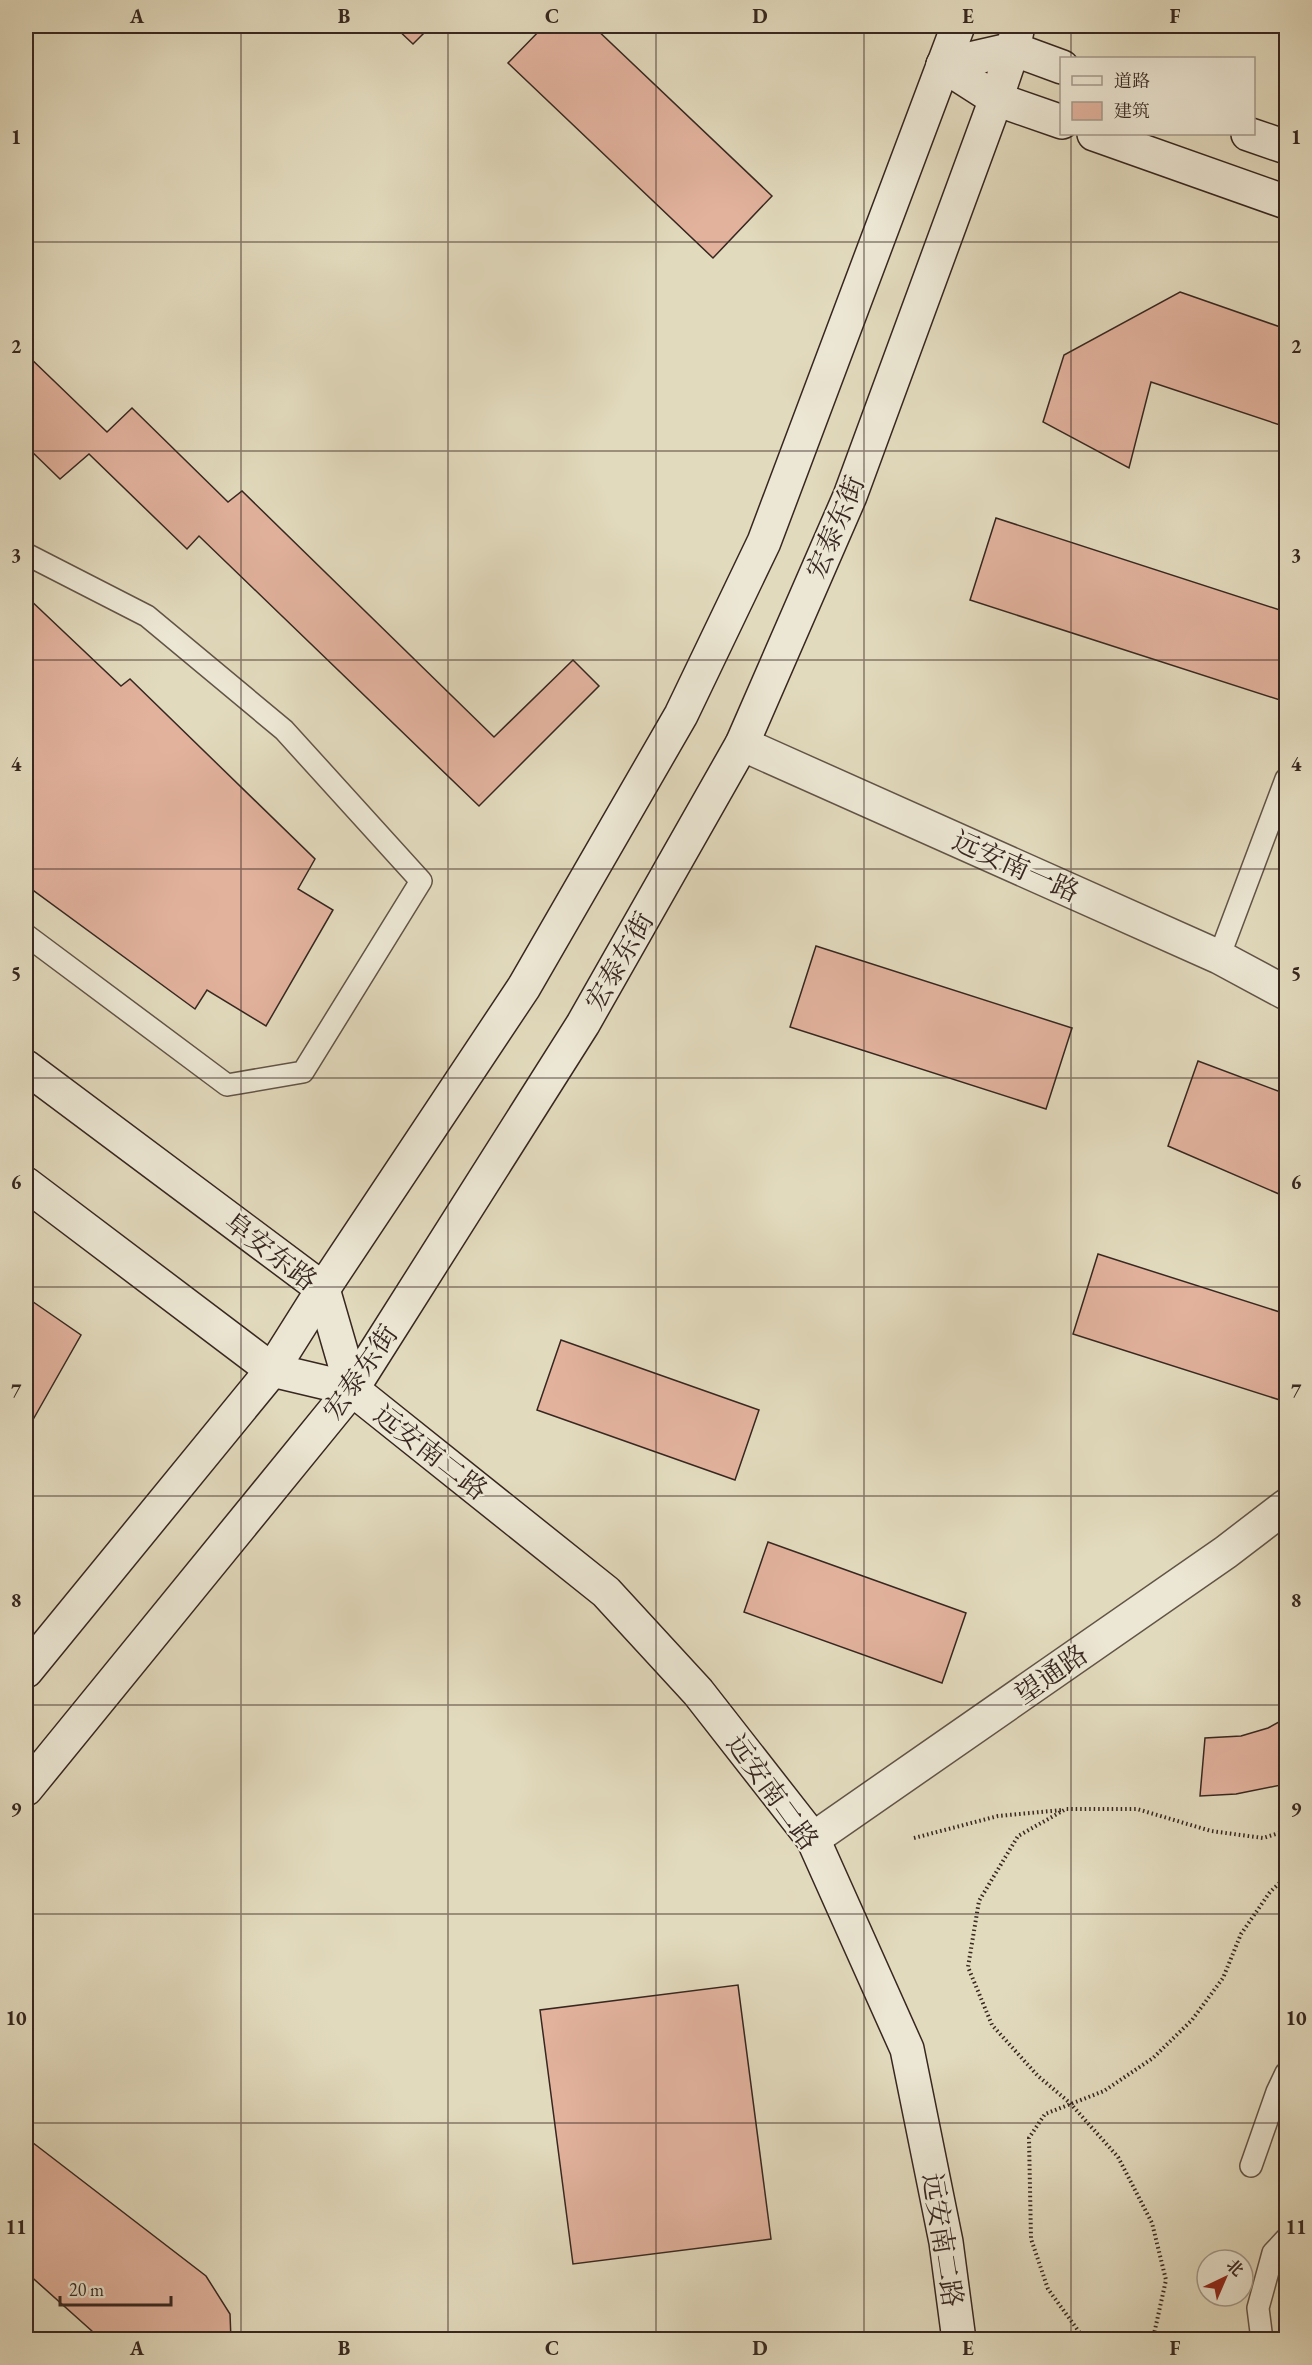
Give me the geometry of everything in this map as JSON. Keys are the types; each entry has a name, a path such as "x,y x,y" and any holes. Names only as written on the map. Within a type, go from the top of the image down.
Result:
{"street":[{"path":"26,1671 272,1370 524,987 681,715 764,542 958,26"},
{"path":"943,65 1016,38 1060,66"},
{"name":"宏泰东街","path":"26,1789 352,1389 583,1024 742,744 850,496 996,99 1016,38"},
{"path":"943,65 996,99 1060,121"},
{"path":"1097,135 1287,202"},
{"path":"1251,135 1287,147"},
{"name":"远安南一路","path":"742,744 1219,957 1287,993"},
{"name":"阜安东路","path":"26,1067 323,1290 352,1389"},
{"path":"26,1184 272,1370 352,1389"},
{"name":"远安南二路","path":"352,1389 606,1592 698,1692 813,1839 907,2049 946,2242 959,2340"},
{"name":"望通路","path":"813,1839 1226,1552 1287,1506"}],"lane":[{"path":"26,554 147,616 284,730 421,881 303,1072 227,1085 26,935"},
{"path":"1219,957 1287,779"},
{"path":"1251,2166 1277,2092 1287,2073"},
{"path":"1262,2340 1258,2308 1273,2253 1287,2239"}],"path":[{"path":"1066,1809 1018,1836 979,1901 968,1966 992,2025 1038,2076 1070,2103 1118,2157 1152,2223 1166,2280 1151,2340"},
{"path":"914,1838 999,1816 1066,1809 1137,1809 1211,1831 1263,1838 1287,1832"},
{"path":"1085,2340 1048,2289 1030,2239 1029,2139 1045,2114 1104,2091 1153,2058 1192,2020 1223,1978 1241,1934 1270,1892 1287,1877"}],"building":[{"path":"394,26 431,26 413,44"},
{"path":"544,26 593,26 772,196 713,258 508,63"},
{"path":"1180,292 1286,329 1286,427 1151,382 1129,468 1043,422 1064,355"},
{"path":"26,354 107,432 132,408 228,502 242,491 494,737 573,660 599,686 479,806 199,536 187,549 89,454 60,479 26,446"},
{"path":"996,518 1286,612 1286,702 970,600"},
{"path":"26,596 121,686 130,679 315,859 298,889 333,910 266,1026 207,990 195,1009 26,885"},
{"path":"816,946 1072,1028 1046,1109 790,1027"},
{"path":"1198,1061 1286,1094 1286,1197 1168,1146"},
{"path":"1098,1254 1286,1314 1286,1402 1073,1334"},
{"path":"26,1297 81,1335 26,1432"},
{"path":"561,1340 759,1410 735,1480 537,1410"},
{"path":"768,1542 966,1613 942,1683 744,1612"},
{"path":"1286,1718 1286,1784 1236,1794 1200,1796 1205,1738 1241,1736 1268,1728"},
{"path":"738,1985 771,2239 573,2264 540,2010"},
{"path":"28,2139 206,2276 230,2314 231,2340 102,2340 26,2272 26,2141"}]}
